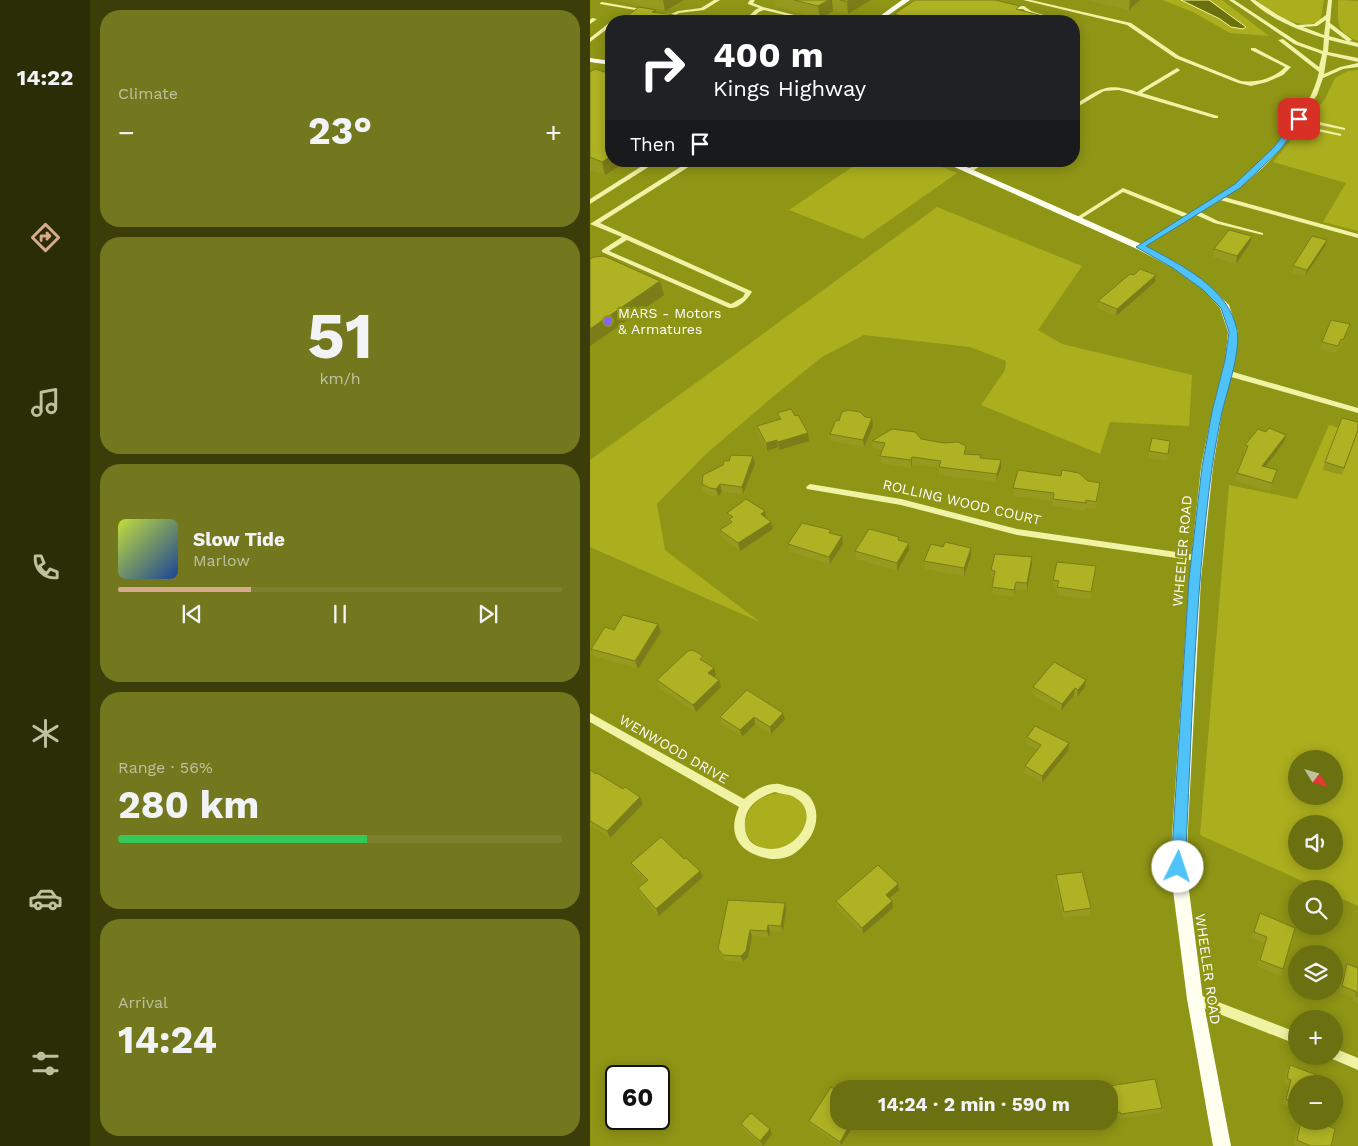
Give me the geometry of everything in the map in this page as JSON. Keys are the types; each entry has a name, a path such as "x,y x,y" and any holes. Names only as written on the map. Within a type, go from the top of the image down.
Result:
{"main road":[{"path":"885,15 907,0"},
{"path":"590,60 605,61"},
{"name":"WHEELER ROAD","path":"959,167 1140,247 1176,266 1206,287 1225,307 1233,332 1227,373 1217,412 1207,467 1197,558 1178,867 1195,999 1222,1146"}],"street":[{"path":"674,15 678,12 702,9 718,0"},
{"path":"753,0 750,3 791,15"},
{"path":"1025,0 1128,24 1177,57 1245,83 1251,84 1265,81 1281,74 1288,67 1253,49"},
{"path":"1044,5 1050,0"},
{"path":"1231,0 1296,44 1358,60"},
{"path":"1252,0 1291,25 1327,38 1358,45"},
{"path":"1140,247 1238,186 1277,148 1295,125 1314,95 1321,75 1327,38 1330,0"},
{"path":"1002,6 1010,8 1024,7 1032,2"},
{"path":"602,3 667,15"},
{"path":"1024,7 1029,12 1039,15"},
{"path":"755,15 762,8"},
{"path":"1291,25 1311,26 1328,16"},
{"path":"1257,18 1269,31 1321,75"},
{"path":"1328,24 1344,38 1358,45"},
{"path":"590,40 605,29"},
{"path":"1321,75 1358,65"},
{"path":"1137,94 1177,70"},
{"path":"1080,104 1103,90 1119,88 1216,117"},
{"path":"1299,119 1343,129"},
{"path":"1295,125 1339,136"},
{"path":"590,202 645,167"},
{"path":"593,224 685,167"},
{"path":"969,171 975,167"},
{"path":"1077,219 1123,190 1187,216"},
{"path":"1220,198 1358,236"},
{"path":"1195,212 1216,222 1261,234"},
{"path":"593,224 627,237 749,292 745,298 731,307 604,252 627,237"},
{"path":"1227,373 1358,411"},
{"name":"ROLLING WOOD COURT","path":"810,487 901,502 1017,532 1197,558"},
{"name":"WENWOOD DRIVE","path":"590,717 745,805"},
{"path":"787,789 797,792 806,798 811,807 812,827 807,837 798,846 772,855 759,853 748,847 741,838 738,827 739,816 745,805 764,791 787,789"},
{"path":"1195,999 1288,1035"},
{"path":"1343,1058 1358,1064"}],"shaded area":[{"path":"1162,0 1222,0 1269,36 1230,33 1193,12"},
{"path":"1181,0 1209,0 1246,27 1243,29 1231,27 1220,19"},
{"path":"1256,0 1324,0 1320,21 1303,24 1286,19"},
{"path":"1338,0 1358,1 1358,41 1345,34 1339,26"},
{"path":"1358,70 1358,231 1323,222 1346,183 1273,162 1325,99 1335,78 1348,71"},
{"path":"852,167 942,167 957,173 863,239 789,210"},
{"path":"937,207 1082,266 1038,330 1062,344 1192,375 1189,426 1110,422 1100,454 981,405 1005,370 1006,361 970,347 864,335 822,357 775,395 707,453 657,504 665,550 760,622 590,547 590,460"},
{"path":"1329,425 1358,433 1358,906 1343,899 1343,880 1300,880 1200,835 1229,485 1297,499"},
{"path":"782,793 798,800 806,809 807,820 802,832 794,841 782,847 769,849 755,844 746,833 745,821 747,814 760,799"}],"building":[{"path":"794,0 829,0 818,6"},
{"path":"915,0 995,0 1020,6 1016,9 1039,15 898,15 894,14"},
{"path":"639,7 656,10 652,12 674,15 628,15"},
{"path":"595,69 605,72 605,160 602,162 590,157 590,72"},
{"path":"1229,230 1252,236 1237,256 1214,249"},
{"path":"1312,236 1327,240 1307,270 1293,266"},
{"name":"MARS - Motors & Armatures","path":"604,256 660,281 590,329 590,259"},
{"path":"1140,269 1156,275 1117,309 1098,301 1130,274 1134,275"},
{"path":"1331,320 1350,324 1343,340 1341,339 1338,346 1322,342"},
{"path":"791,409 795,416 798,415 808,433 778,442 777,440 766,443 757,426 781,419 777,413"},
{"path":"848,410 860,412 865,417 872,418 863,440 830,434 836,420 839,421 842,412"},
{"path":"1342,418 1358,422 1358,430 1344,468 1325,462"},
{"path":"1269,428 1286,435 1262,466 1277,470 1272,483 1237,473 1248,446 1245,445 1258,429 1266,432"},
{"path":"892,429 915,432 921,439 944,443 958,442 966,446 964,454 981,455 980,458 1001,460 997,474 939,467 941,461 912,457 911,460 880,456 885,443 872,441"},
{"path":"1152,438 1170,441 1168,454 1149,451"},
{"path":"731,455 753,456 742,487 720,484 716,489 702,484 703,475 723,465 724,461 729,461"},
{"path":"1018,470 1061,476 1062,470 1079,473 1088,481 1100,483 1096,502 1086,500 1086,503 1053,499 1054,493 1013,488"},
{"path":"746,499 765,511 761,514 771,522 738,543 720,530 732,522 729,519 733,517 727,513"},
{"path":"802,523 831,530 829,533 842,536 829,557 788,544"},
{"path":"869,529 899,537 898,540 909,543 897,563 855,551"},
{"path":"945,542 971,548 964,568 924,561 931,544 943,547"},
{"path":"995,554 1032,557 1027,583 1016,582 1014,590 992,587 995,571 991,570"},
{"path":"1057,562 1096,566 1091,592 1057,587 1059,581 1053,580"},
{"path":"623,615 658,624 635,661 591,649 605,627 614,630"},
{"path":"693,650 703,656 700,659 714,668 708,673 719,680 693,705 657,680 688,651"},
{"path":"1054,662 1086,680 1078,690 1075,688 1062,704 1033,687"},
{"path":"747,690 783,713 770,727 754,717 740,730 720,717"},
{"path":"1035,726 1069,743 1042,776 1025,766 1041,745 1027,737"},
{"path":"590,770 623,789 625,787 640,797 607,831 590,821"},
{"path":"661,837 700,871 656,909 638,888 648,880 631,863"},
{"path":"878,865 898,884 886,895 892,901 862,928 836,901"},
{"path":"1082,872 1091,908 1064,912 1056,875"},
{"path":"728,900 785,903 781,926 768,925 767,931 750,930 746,951 741,956 723,955 718,949"},
{"path":"1260,913 1288,925 1288,935 1293,935 1290,945 1288,945 1283,969 1260,960 1267,937 1254,932"},
{"path":"1347,964 1358,968 1358,996 1356,996 1357,992 1343,986"},
{"path":"1290,1065 1316,1075 1288,1075 1287,1078"},
{"path":"1155,1079 1162,1108 1121,1114 1118,1112 1118,1085"},
{"path":"830,1089 830,1130 847,1130 840,1142 809,1121"},
{"path":"751,1113 770,1129 760,1141 741,1124"},
{"path":"1299,1130 1335,1130 1331,1146 1311,1146 1297,1140"}],"place":[{"name":"MARS - Motors & Armatures","path":"608,321"}],"route":[{"path":"1178,867 1195,579 1207,467 1217,412 1230,360 1233,332 1225,307 1206,287 1176,266 1140,247 1238,186 1277,148 1299,119"}]}
